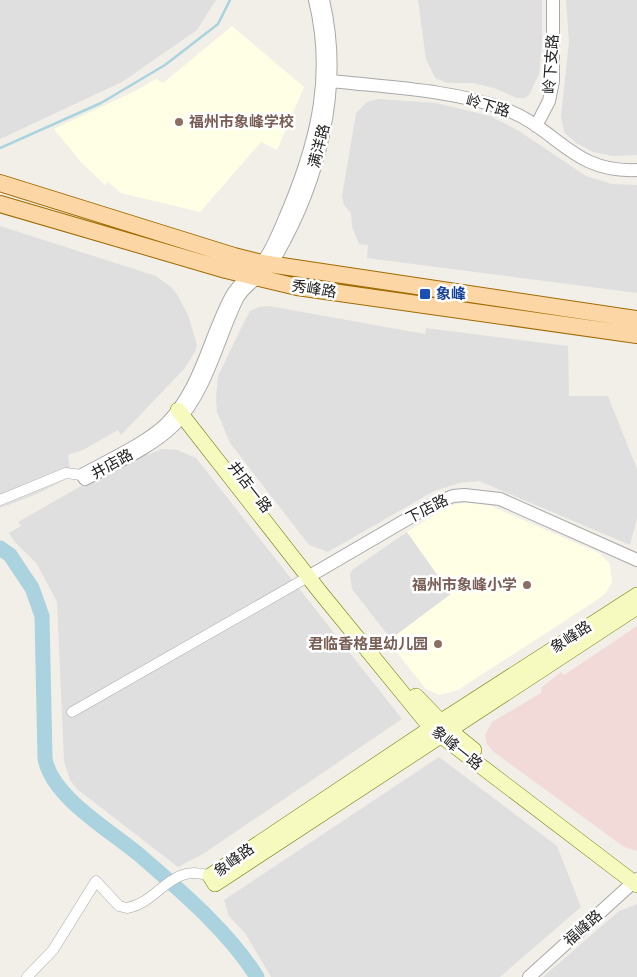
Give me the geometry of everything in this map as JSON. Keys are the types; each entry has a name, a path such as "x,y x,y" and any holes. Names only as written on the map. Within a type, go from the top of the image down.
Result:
{"main road":[{"path":"0,183 234,256 260,270 637,319"},
{"name":"秀峰路","path":"0,204 260,270 297,287 637,335"},
{"name":"井店一路","path":"183,409 312,574"},
{"name":"象峰一路","path":"312,574 440,728 636,880"},
{"name":"象峰路","path":"440,728 637,595"},
{"name":"象峰路","path":"210,876 440,728 637,607"}],"street":[{"name":"满洋路","path":"315,0 322,33 327,80"},
{"name":"满洋路","path":"260,270 282,245 312,178 325,127 327,22 322,0"},
{"name":"岭下支路","path":"536,126 549,100 553,81 553,0"},
{"name":"岭下路","path":"327,80 475,101 505,109 536,126 587,162 600,167 637,170"},
{"name":"井店路","path":"82,475 158,431 183,409 231,296 260,270"},
{"path":"0,500 66,472 82,475"},
{"name":"下店路","path":"312,574 433,504 453,496 464,495 500,499 637,560"},
{"path":"72,712 312,574"},
{"path":"27,977 53,950 96,881 119,906 127,908 163,887 176,876 191,872 210,876"},
{"name":"福峰路","path":"529,977 636,880"}],"shaded area":[{"path":"0,0 216,0 197,30 122,82 0,139"},
{"path":"418,0 542,0 542,44 539,74 529,95 524,98 517,98 494,88 473,83 447,83 435,78 426,59"},
{"path":"566,0 637,0 637,155 613,156 593,152 576,143 564,132 561,116 569,42"},
{"name":"福州市象峰学校","path":"232,26 304,87 277,150 261,142 200,212 121,193 108,182 105,185 80,161 54,129 135,91 156,79 163,83"},
{"path":"378,99 436,103 490,116 519,131 586,176 612,184 637,185 637,293 367,258 368,245 359,244 352,227 351,213 344,205 342,196 356,113 367,102"},
{"path":"0,226 156,276 172,288 178,296 188,315 197,345 185,368 121,435 118,430 83,450 68,455 71,477 37,494 0,508"},
{"path":"269,306 425,334 426,328 568,346 569,396 608,396 637,469 637,518 630,545 479,481 460,483 434,491 328,552 309,545 230,443 217,412 218,376 244,322 250,311 259,307"},
{"path":"162,449 177,450 196,458 402,719 203,854 178,867 77,789 70,780 64,761 57,602 37,564 14,541 9,533 21,526 18,522 118,465 146,452 147,455"},
{"name":"福州市象峰小学","path":"469,503 491,506 599,553 610,564 612,582 605,594 597,600 458,690 439,695 426,689 388,641 451,594 407,532 442,510 456,504"},
{"path":"407,532 451,594 391,639 352,589 350,575 352,570"},
{"path":"637,626 637,851 624,847 494,752 487,744 485,735 492,722 541,693 541,688 561,672 564,675"},
{"path":"439,757 557,846 581,907 500,977 271,977 245,933 229,916 224,900"},
{"path":"637,904 637,977 543,977 619,911"}],"waterway":[{"path":"0,148 101,103 165,65 218,24 230,0"},
{"path":"0,548 10,555 32,588 42,616 45,758 50,773 71,801 144,859 205,914 233,944 257,977"}],"place":[{"name":"福州市象峰学校","path":"179,122"},
{"name":"象峰","path":"425,294"},
{"name":"福州市象峰小学","path":"527,585"},
{"name":"君临香格里幼儿园","path":"438,644"}]}
